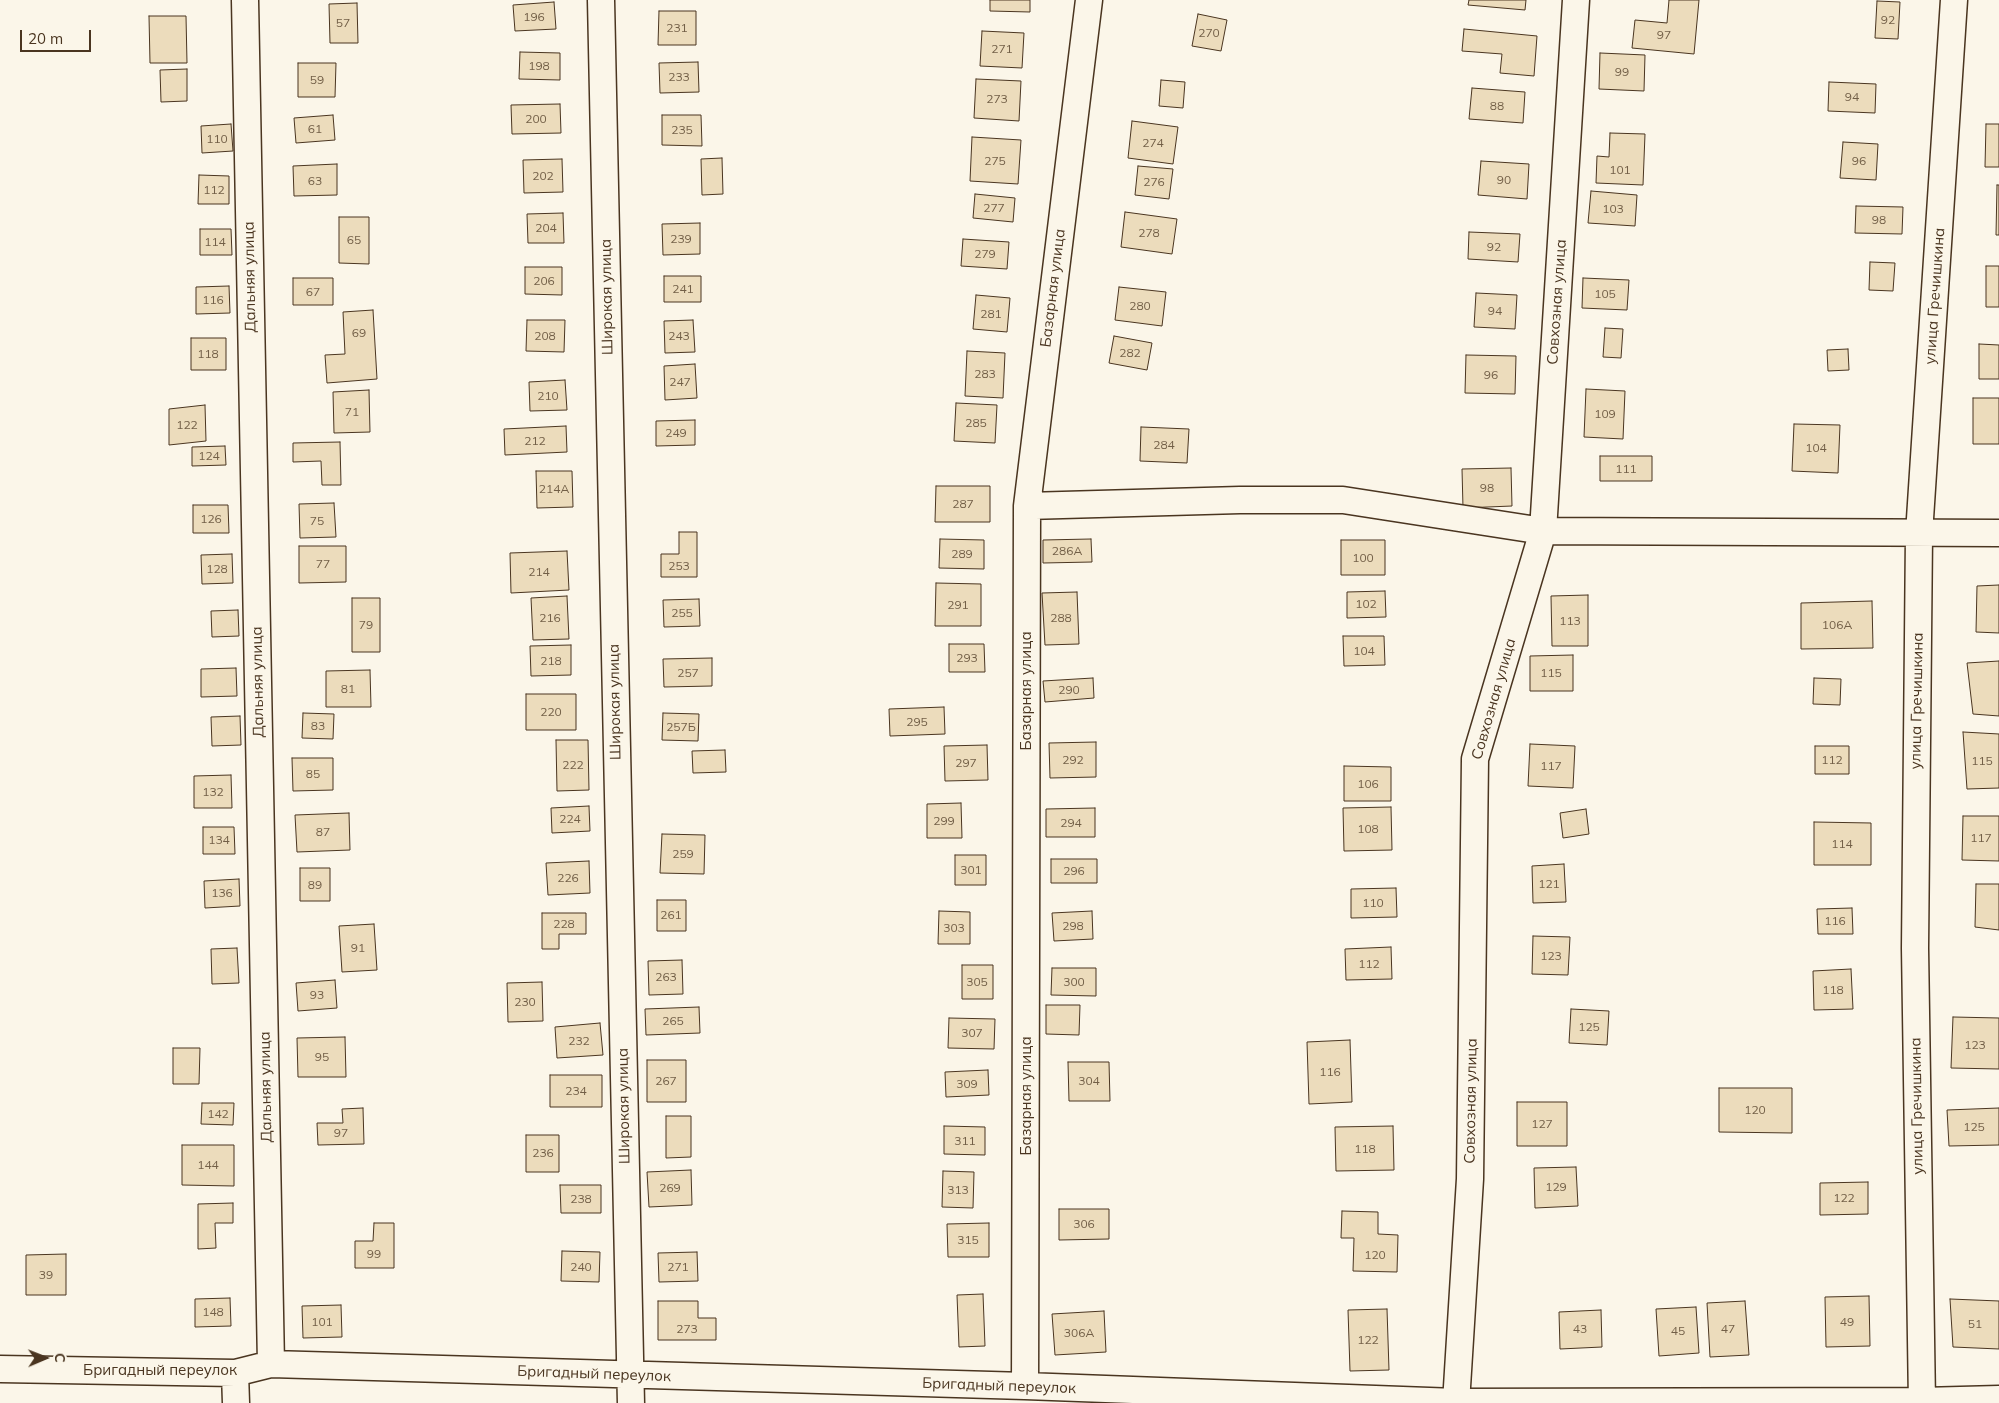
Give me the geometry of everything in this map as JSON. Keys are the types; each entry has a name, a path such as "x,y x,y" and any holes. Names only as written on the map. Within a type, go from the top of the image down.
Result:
{"street":[{"name":"Дальняя улица","path":"245,0 271,1364"},
{"name":"Широкая улица","path":"601,0 631,1403"},
{"name":"Базарная улица","path":"1026,1386 1027,506 1088,0"},
{"name":"Совхозная улица","path":"1456,1402 1470,1179 1475,759 1543,531 1576,0"},
{"name":"улица Гречишкина","path":"1922,1402 1915,948 1919,534 1954,0"},
{"path":"1027,506 1240,500 1343,500 1543,531 1999,533"},
{"name":"Бригадный переулок","path":"0,1369 234,1373 271,1364 1026,1386 1456,1402 1922,1402 1999,1399"},
{"path":"234,1373 236,1403"}],"building":[{"path":"990,0 1030,0 1030,12 990,11"},
{"path":"1469,0 1526,0 1525,10 1468,5"},
{"path":"1669,0 1699,0 1694,54 1632,48 1635,20 1667,23"},
{"path":"1877,1 1900,2 1898,39 1875,38"},
{"path":"554,2 556,29 515,31 513,5"},
{"path":"357,3 358,43 330,43 329,4"},
{"path":"659,11 696,11 696,45 658,45"},
{"path":"1198,14 1227,20 1221,51 1192,46"},
{"path":"149,16 186,16 187,63 150,63"},
{"path":"1464,29 1537,36 1534,76 1500,73 1502,54 1462,51"},
{"path":"982,31 1024,33 1022,68 980,66"},
{"path":"520,52 560,53 560,80 519,79"},
{"path":"1600,53 1645,55 1644,91 1599,89"},
{"path":"698,62 699,92 660,93 659,63"},
{"path":"298,63 336,63 335,97 298,97"},
{"path":"187,69 187,101 161,102 160,70"},
{"path":"976,79 1021,81 1019,121 974,118"},
{"path":"1161,80 1185,82 1183,108 1159,106"},
{"path":"1829,82 1876,84 1875,113 1828,111"},
{"path":"1472,88 1525,92 1523,123 1469,119"},
{"path":"560,104 561,133 512,134 511,105"},
{"path":"333,115 335,140 296,143 294,118"},
{"path":"662,115 701,115 702,146 662,145"},
{"path":"1132,121 1178,127 1173,164 1128,158"},
{"path":"231,124 233,151 202,153 201,126"},
{"path":"1986,124 1999,124 1999,167 1985,167"},
{"path":"1610,133 1645,134 1643,185 1596,183 1597,156 1609,157"},
{"path":"972,137 1021,140 1018,184 970,181"},
{"path":"1843,142 1878,144 1876,180 1840,178"},
{"path":"722,158 723,194 702,195 701,159"},
{"path":"562,159 563,192 524,193 523,160"},
{"path":"1481,161 1529,164 1527,199 1478,195"},
{"path":"337,164 337,195 294,196 293,166"},
{"path":"1138,166 1173,169 1169,199 1135,195"},
{"path":"199,175 229,176 229,204 198,204"},
{"path":"1997,185 1999,185 1999,235 1996,235"},
{"path":"1591,191 1637,195 1635,226 1588,223"},
{"path":"975,194 1015,198 1013,222 973,218"},
{"path":"1856,206 1903,207 1902,234 1855,233"},
{"path":"1125,212 1177,219 1172,254 1121,247"},
{"path":"563,213 564,243 528,243 527,214"},
{"path":"339,217 369,217 369,264 339,263"},
{"path":"700,223 700,254 663,255 662,224"},
{"path":"200,229 231,229 232,255 200,255"},
{"path":"1469,232 1520,234 1518,262 1468,259"},
{"path":"963,239 1009,242 1007,269 961,266"},
{"path":"1870,262 1895,263 1893,291 1869,290"},
{"path":"1986,266 1999,266 1999,307 1986,307"},
{"path":"525,267 562,267 562,295 525,294"},
{"path":"664,276 701,276 701,302 664,302"},
{"path":"293,278 333,278 333,305 293,305"},
{"path":"1583,278 1629,280 1627,310 1582,308"},
{"path":"229,286 230,313 196,314 196,287"},
{"path":"1119,287 1166,292 1162,326 1115,320"},
{"path":"1476,293 1517,295 1515,329 1474,327"},
{"path":"976,295 1010,298 1007,332 973,329"},
{"path":"373,310 377,379 327,383 325,355 345,354 343,312"},
{"path":"527,320 565,320 564,352 526,351"},
{"path":"693,320 695,352 665,353 664,321"},
{"path":"1605,328 1623,329 1621,358 1603,357"},
{"path":"1114,336 1152,343 1147,370 1109,363"},
{"path":"191,338 226,338 226,370 191,370"},
{"path":"1979,344 1999,345 1999,379 1979,379"},
{"path":"1848,349 1849,370 1828,371 1827,350"},
{"path":"967,351 1005,353 1003,398 965,396"},
{"path":"1466,355 1516,356 1515,394 1465,393"},
{"path":"695,364 697,398 665,400 664,366"},
{"path":"565,380 567,410 530,411 529,382"},
{"path":"1586,389 1625,391 1623,439 1584,437"},
{"path":"369,390 370,432 334,433 333,392"},
{"path":"1973,398 1999,398 1999,444 1973,444"},
{"path":"956,403 997,405 995,443 954,441"},
{"path":"205,405 206,441 169,445 169,409"},
{"path":"695,420 695,445 656,446 656,421"},
{"path":"1794,424 1840,425 1838,473 1792,471"},
{"path":"566,426 567,452 505,455 504,429"},
{"path":"1141,427 1189,429 1187,463 1140,461"},
{"path":"340,442 341,485 322,485 321,461 293,462 293,443"},
{"path":"225,446 226,465 192,466 192,447"},
{"path":"1600,456 1652,456 1652,481 1600,481"},
{"path":"1511,468 1512,506 1463,508 1462,469"},
{"path":"536,471 572,471 573,507 537,508"},
{"path":"936,486 990,486 990,522 935,522"},
{"path":"334,503 336,537 300,538 299,504"},
{"path":"193,505 228,505 229,533 193,533"},
{"path":"679,532 697,532 697,577 661,577 661,554 679,554"},
{"path":"940,539 984,540 984,569 939,568"},
{"path":"1091,539 1092,562 1043,563 1043,540"},
{"path":"1341,540 1385,540 1385,575 1341,575"},
{"path":"299,546 346,546 346,582 299,583"},
{"path":"567,551 569,590 511,593 510,553"},
{"path":"232,554 233,583 202,584 201,555"},
{"path":"936,583 981,584 981,626 935,626"},
{"path":"1999,585 1999,633 1976,632 1977,586"},
{"path":"1385,591 1386,617 1347,618 1347,592"},
{"path":"1077,592 1079,644 1045,645 1042,593"},
{"path":"1588,595 1588,646 1552,646 1551,596"},
{"path":"567,596 569,639 533,640 531,598"},
{"path":"352,598 380,598 380,652 352,652"},
{"path":"699,599 700,626 664,627 663,600"},
{"path":"1872,601 1873,648 1801,649 1801,603"},
{"path":"238,610 239,636 212,637 211,611"},
{"path":"1343,636 1384,636 1385,665 1344,666"},
{"path":"949,644 984,644 985,672 949,672"},
{"path":"571,645 571,675 531,676 530,646"},
{"path":"1573,655 1573,691 1530,691 1530,656"},
{"path":"712,658 712,686 664,687 663,659"},
{"path":"1999,661 1999,716 1973,714 1967,663"},
{"path":"236,668 237,696 201,697 201,669"},
{"path":"370,670 371,707 326,707 326,671"},
{"path":"1093,678 1094,698 1045,702 1043,681"},
{"path":"1814,678 1841,679 1840,705 1813,704"},
{"path":"526,694 576,694 576,730 526,730"},
{"path":"944,707 945,734 890,736 889,709"},
{"path":"303,713 334,714 333,739 302,738"},
{"path":"663,713 699,714 698,741 662,740"},
{"path":"240,716 241,745 212,746 211,717"},
{"path":"1963,732 1999,734 1999,788 1967,789"},
{"path":"556,740 588,740 589,790 557,791"},
{"path":"1096,742 1096,777 1050,778 1049,743"},
{"path":"1530,744 1575,746 1573,788 1528,786"},
{"path":"987,745 988,780 945,781 944,746"},
{"path":"1815,746 1849,746 1849,774 1815,774"},
{"path":"725,750 726,772 693,773 692,751"},
{"path":"292,758 333,758 333,790 293,791"},
{"path":"1344,766 1391,767 1391,801 1344,801"},
{"path":"231,775 232,808 194,808 194,776"},
{"path":"961,803 962,838 927,838 927,804"},
{"path":"589,806 590,831 552,833 551,808"},
{"path":"1391,807 1392,850 1344,851 1343,808"},
{"path":"1095,808 1095,837 1046,837 1046,809"},
{"path":"1586,809 1589,834 1563,838 1560,813"},
{"path":"349,813 350,850 297,852 295,815"},
{"path":"1963,816 1999,816 1999,861 1962,860"},
{"path":"1814,822 1871,823 1871,865 1814,865"},
{"path":"203,827 234,827 235,854 203,854"},
{"path":"662,834 705,835 704,874 660,873"},
{"path":"955,855 986,855 986,885 955,885"},
{"path":"1051,859 1097,859 1097,883 1051,883"},
{"path":"589,861 590,893 548,895 546,863"},
{"path":"1564,864 1566,902 1533,903 1532,866"},
{"path":"300,868 330,868 330,901 300,901"},
{"path":"239,879 240,906 205,908 204,881"},
{"path":"1976,884 1999,884 1999,930 1975,927"},
{"path":"1396,888 1397,917 1351,918 1351,889"},
{"path":"657,900 686,900 686,931 657,931"},
{"path":"1852,908 1853,934 1818,934 1817,909"},
{"path":"939,911 970,912 970,944 938,944"},
{"path":"1092,911 1093,939 1054,941 1052,913"},
{"path":"542,913 586,913 586,934 559,934 559,949 542,949"},
{"path":"374,924 377,970 342,972 339,926"},
{"path":"1533,936 1570,937 1568,975 1532,974"},
{"path":"1391,947 1392,979 1346,980 1345,949"},
{"path":"237,948 239,983 212,984 211,949"},
{"path":"682,960 683,994 649,995 648,961"},
{"path":"962,965 993,965 993,999 962,999"},
{"path":"1052,968 1096,968 1096,996 1051,995"},
{"path":"1851,969 1853,1009 1814,1010 1813,971"},
{"path":"335,980 337,1008 298,1011 296,983"},
{"path":"542,982 543,1021 508,1022 507,983"},
{"path":"1046,1005 1080,1005 1079,1035 1046,1034"},
{"path":"699,1007 700,1033 646,1035 645,1009"},
{"path":"1571,1009 1609,1011 1607,1045 1569,1043"},
{"path":"1953,1017 1999,1018 1999,1069 1951,1068"},
{"path":"949,1018 995,1019 994,1049 948,1048"},
{"path":"600,1023 603,1055 557,1058 555,1027"},
{"path":"345,1037 346,1077 298,1077 297,1038"},
{"path":"1350,1040 1352,1102 1309,1104 1307,1042"},
{"path":"173,1048 200,1048 199,1084 173,1084"},
{"path":"647,1060 686,1060 686,1102 647,1102"},
{"path":"1068,1062 1109,1062 1110,1101 1069,1101"},
{"path":"988,1070 989,1095 946,1097 945,1072"},
{"path":"550,1075 602,1075 602,1107 550,1107"},
{"path":"1719,1088 1792,1088 1792,1133 1719,1132"},
{"path":"1517,1102 1567,1102 1567,1146 1517,1146"},
{"path":"202,1103 234,1103 233,1125 201,1124"},
{"path":"363,1108 364,1144 318,1145 317,1123 343,1123 342,1109"},
{"path":"1999,1108 1999,1145 1949,1146 1947,1110"},
{"path":"666,1116 691,1116 691,1157 666,1158"},
{"path":"944,1126 985,1127 985,1155 944,1154"},
{"path":"1393,1126 1394,1170 1336,1171 1335,1127"},
{"path":"526,1135 559,1135 559,1172 526,1172"},
{"path":"182,1145 234,1145 234,1186 182,1185"},
{"path":"1576,1167 1578,1206 1535,1208 1534,1168"},
{"path":"691,1170 692,1205 649,1207 647,1172"},
{"path":"943,1171 974,1172 973,1208 942,1207"},
{"path":"1868,1182 1868,1214 1820,1215 1820,1183"},
{"path":"560,1185 601,1185 601,1213 561,1213"},
{"path":"233,1203 233,1223 215,1223 216,1248 198,1249 198,1204"},
{"path":"1059,1209 1109,1209 1109,1239 1059,1240"},
{"path":"1342,1211 1378,1212 1378,1234 1398,1235 1397,1272 1353,1271 1354,1238 1341,1238"},
{"path":"374,1223 394,1223 394,1268 355,1268 355,1241 373,1241"},
{"path":"989,1223 989,1257 948,1257 947,1224"},
{"path":"562,1251 600,1252 599,1282 561,1281"},
{"path":"697,1252 698,1281 659,1282 658,1253"},
{"path":"66,1254 66,1295 26,1295 26,1255"},
{"path":"983,1294 985,1346 959,1347 957,1295"},
{"path":"1869,1296 1870,1346 1826,1347 1825,1297"},
{"path":"230,1298 231,1326 195,1327 195,1299"},
{"path":"1950,1299 1999,1301 1999,1349 1953,1347"},
{"path":"658,1301 698,1301 698,1318 716,1318 716,1340 658,1340"},
{"path":"1745,1301 1749,1355 1710,1357 1707,1303"},
{"path":"341,1305 342,1337 303,1338 302,1306"},
{"path":"1696,1307 1699,1353 1659,1356 1656,1309"},
{"path":"1387,1309 1389,1370 1350,1371 1348,1310"},
{"path":"1601,1310 1602,1347 1560,1349 1559,1312"},
{"path":"1104,1311 1106,1352 1055,1355 1052,1314"}]}
